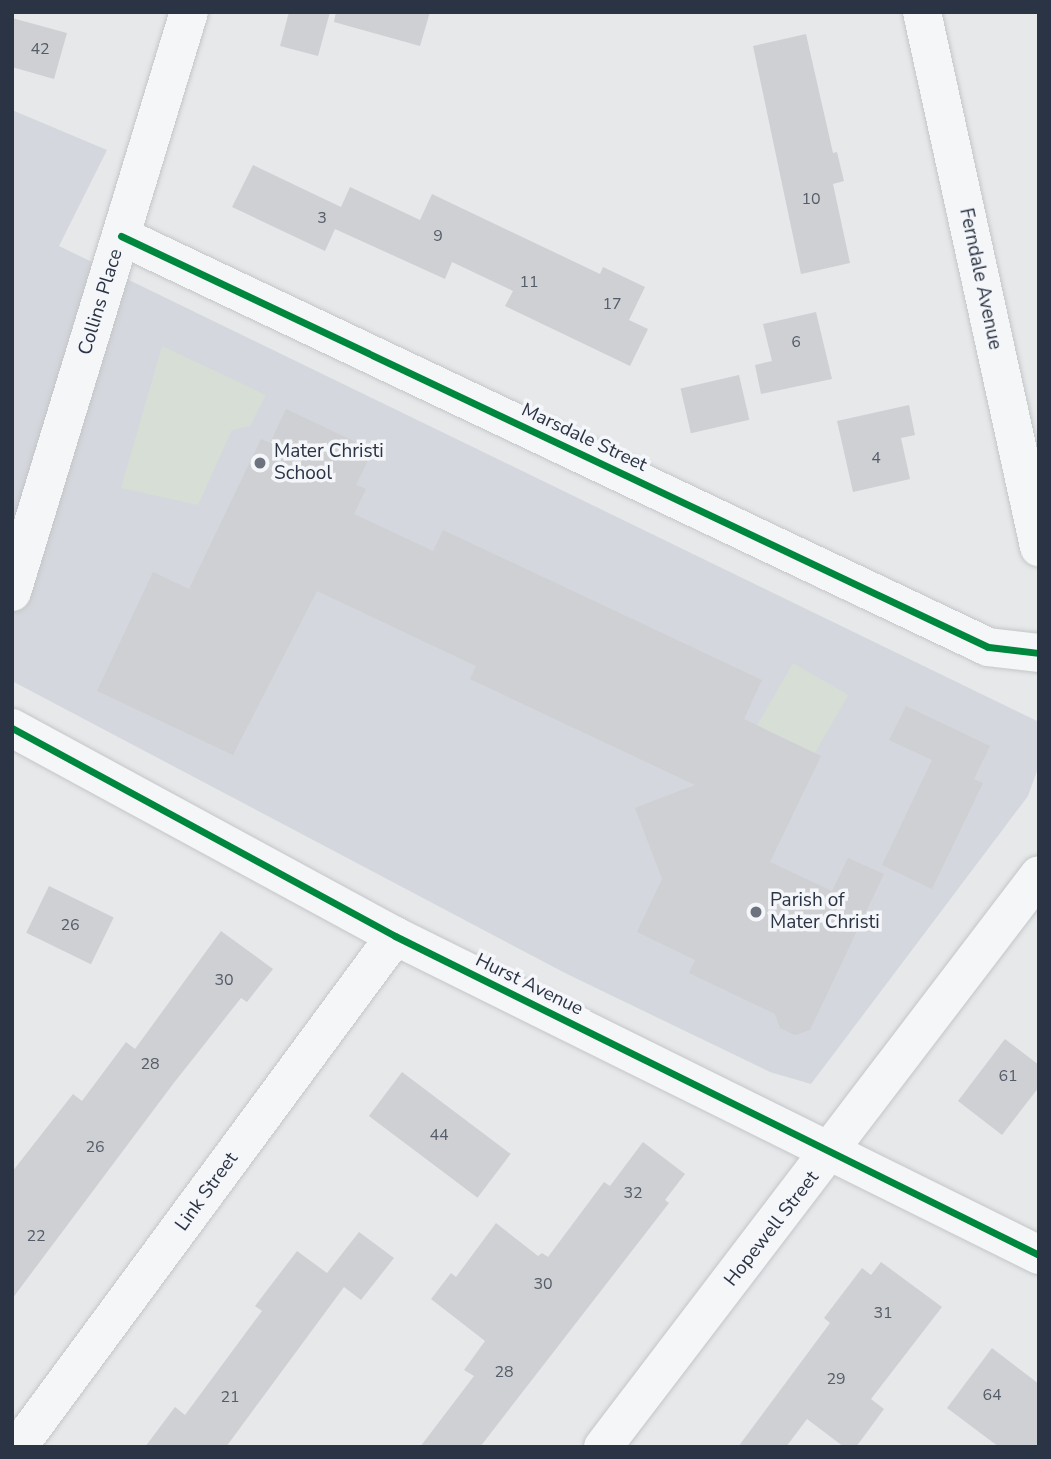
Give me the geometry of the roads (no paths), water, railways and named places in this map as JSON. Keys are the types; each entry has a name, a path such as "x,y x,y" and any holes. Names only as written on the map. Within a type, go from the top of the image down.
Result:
{"street":[{"name":"Collins Place","path":"12,592 189,12"},
{"name":"Ferndale Avenue","path":"922,12 1039,547"},
{"name":"Marsdale Street","path":"121,236 988,647 1039,653"},
{"name":"Hurst Avenue","path":"12,728 395,936 1039,1255"},
{"name":"Hopewell Street","path":"603,1447 831,1152 1039,875"},
{"name":"Link Street","path":"18,1447 395,936"}],"place":[{"name":"Mater Christi School","path":"260,463"},
{"name":"Parish of Mater Christi","path":"756,912"}]}
